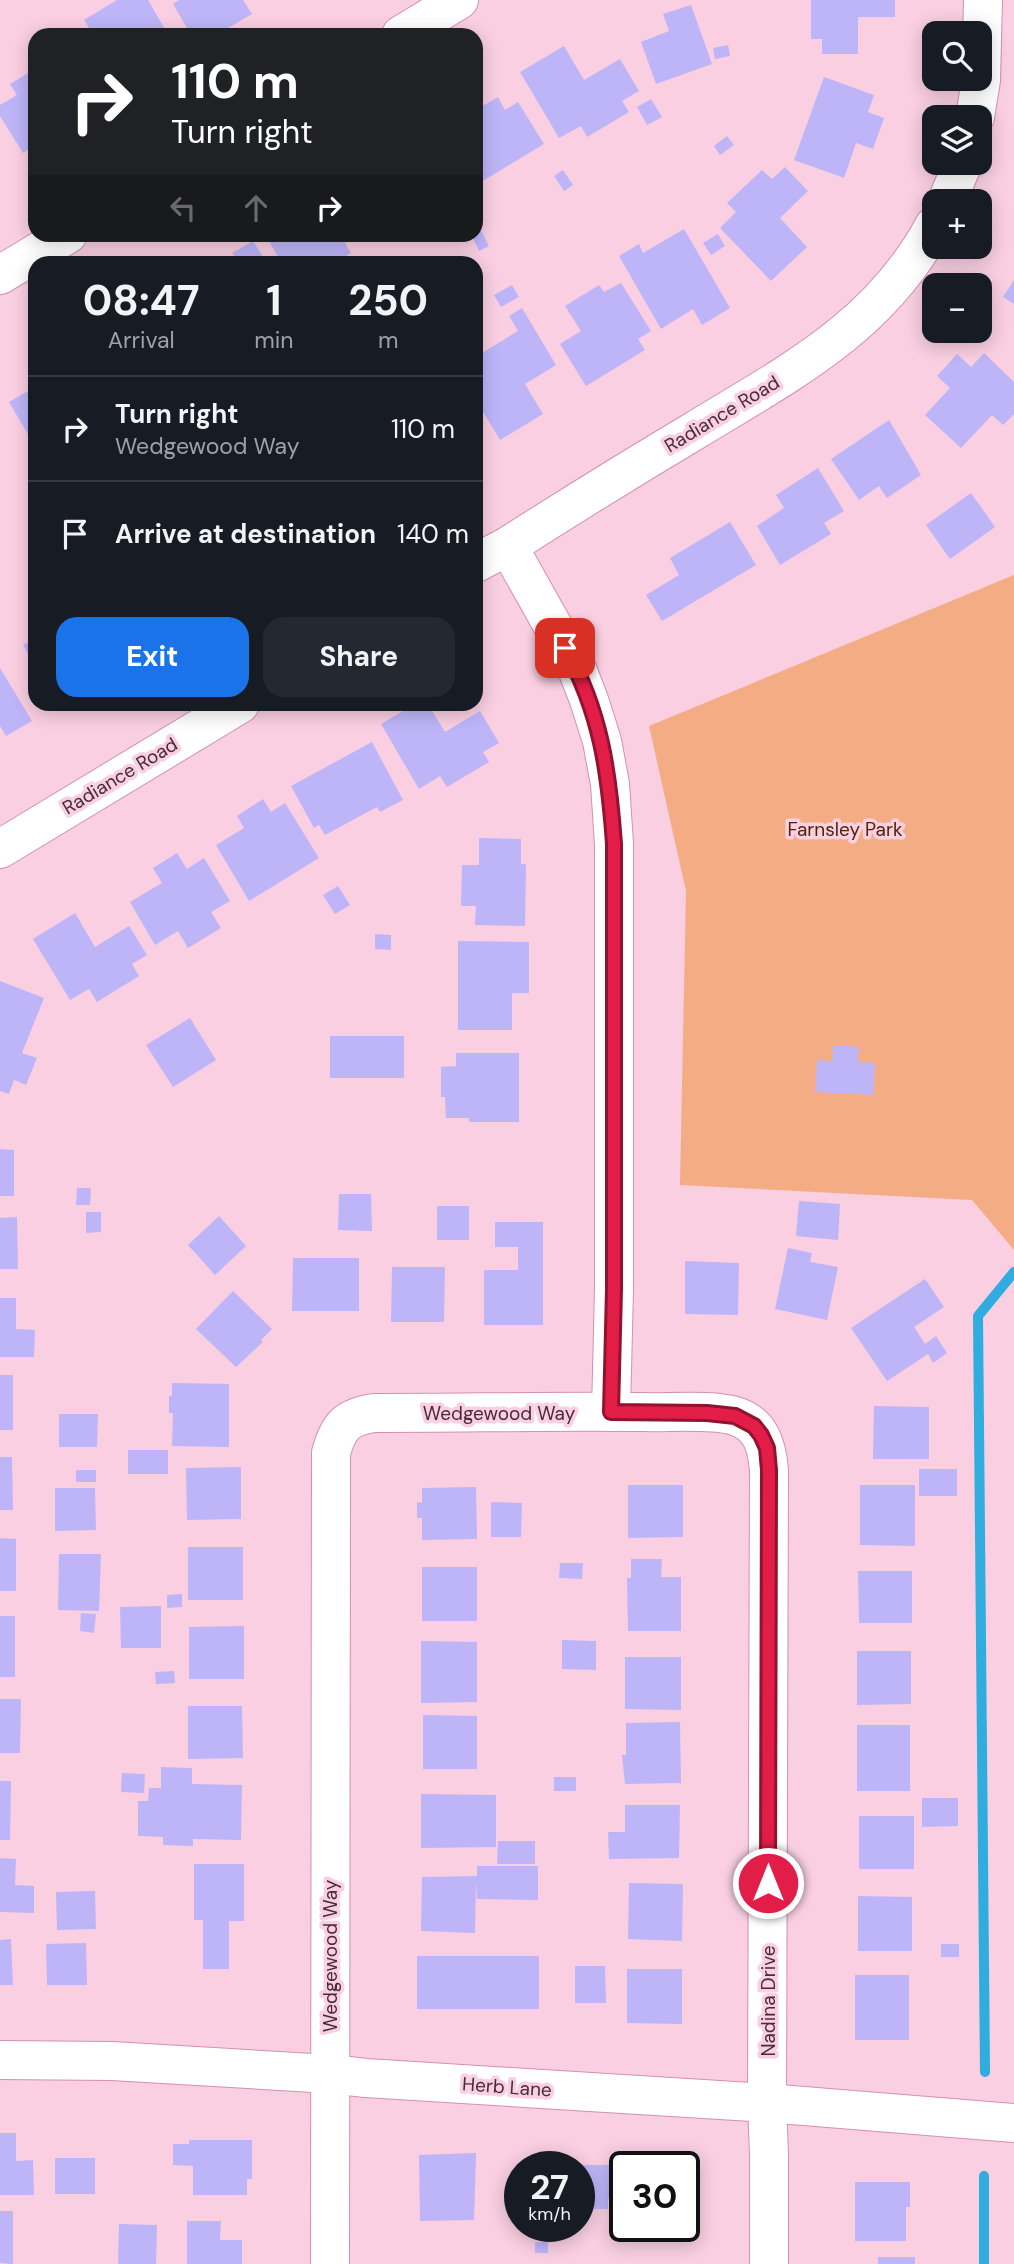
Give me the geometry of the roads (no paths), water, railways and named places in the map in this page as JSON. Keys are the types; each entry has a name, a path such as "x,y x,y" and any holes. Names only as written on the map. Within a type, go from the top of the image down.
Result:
{"street":[{"path":"413,28 459,0"},
{"path":"977,105 981,80 983,0"},
{"path":"32,256 55,242"},
{"name":"Radiance Road","path":"492,554 813,358 869,314 898,282 922,248"},
{"path":"0,275 28,258"},
{"path":"492,554 577,669 602,741 610,784 614,844 614,1289 611,1412"},
{"name":"Radiance Road","path":"0,849 228,711"},
{"name":"Wedgewood Way","path":"330,2264 331,1453 337,1433 343,1425 362,1415 374,1413 611,1412"},
{"name":"Nadina Drive","path":"611,1412 735,1416 754,1426 767,1448 769,2264"},
{"name":"Herb Lane","path":"0,2060 112,2061 330,2074 767,2103 1014,2123"}],"waterway":[{"path":"985,2072 978,1316 1014,1272"},
{"path":"984,2176 984,2264"}],"park label":[{"name":"Farnsley Park","path":"845,829"}]}
